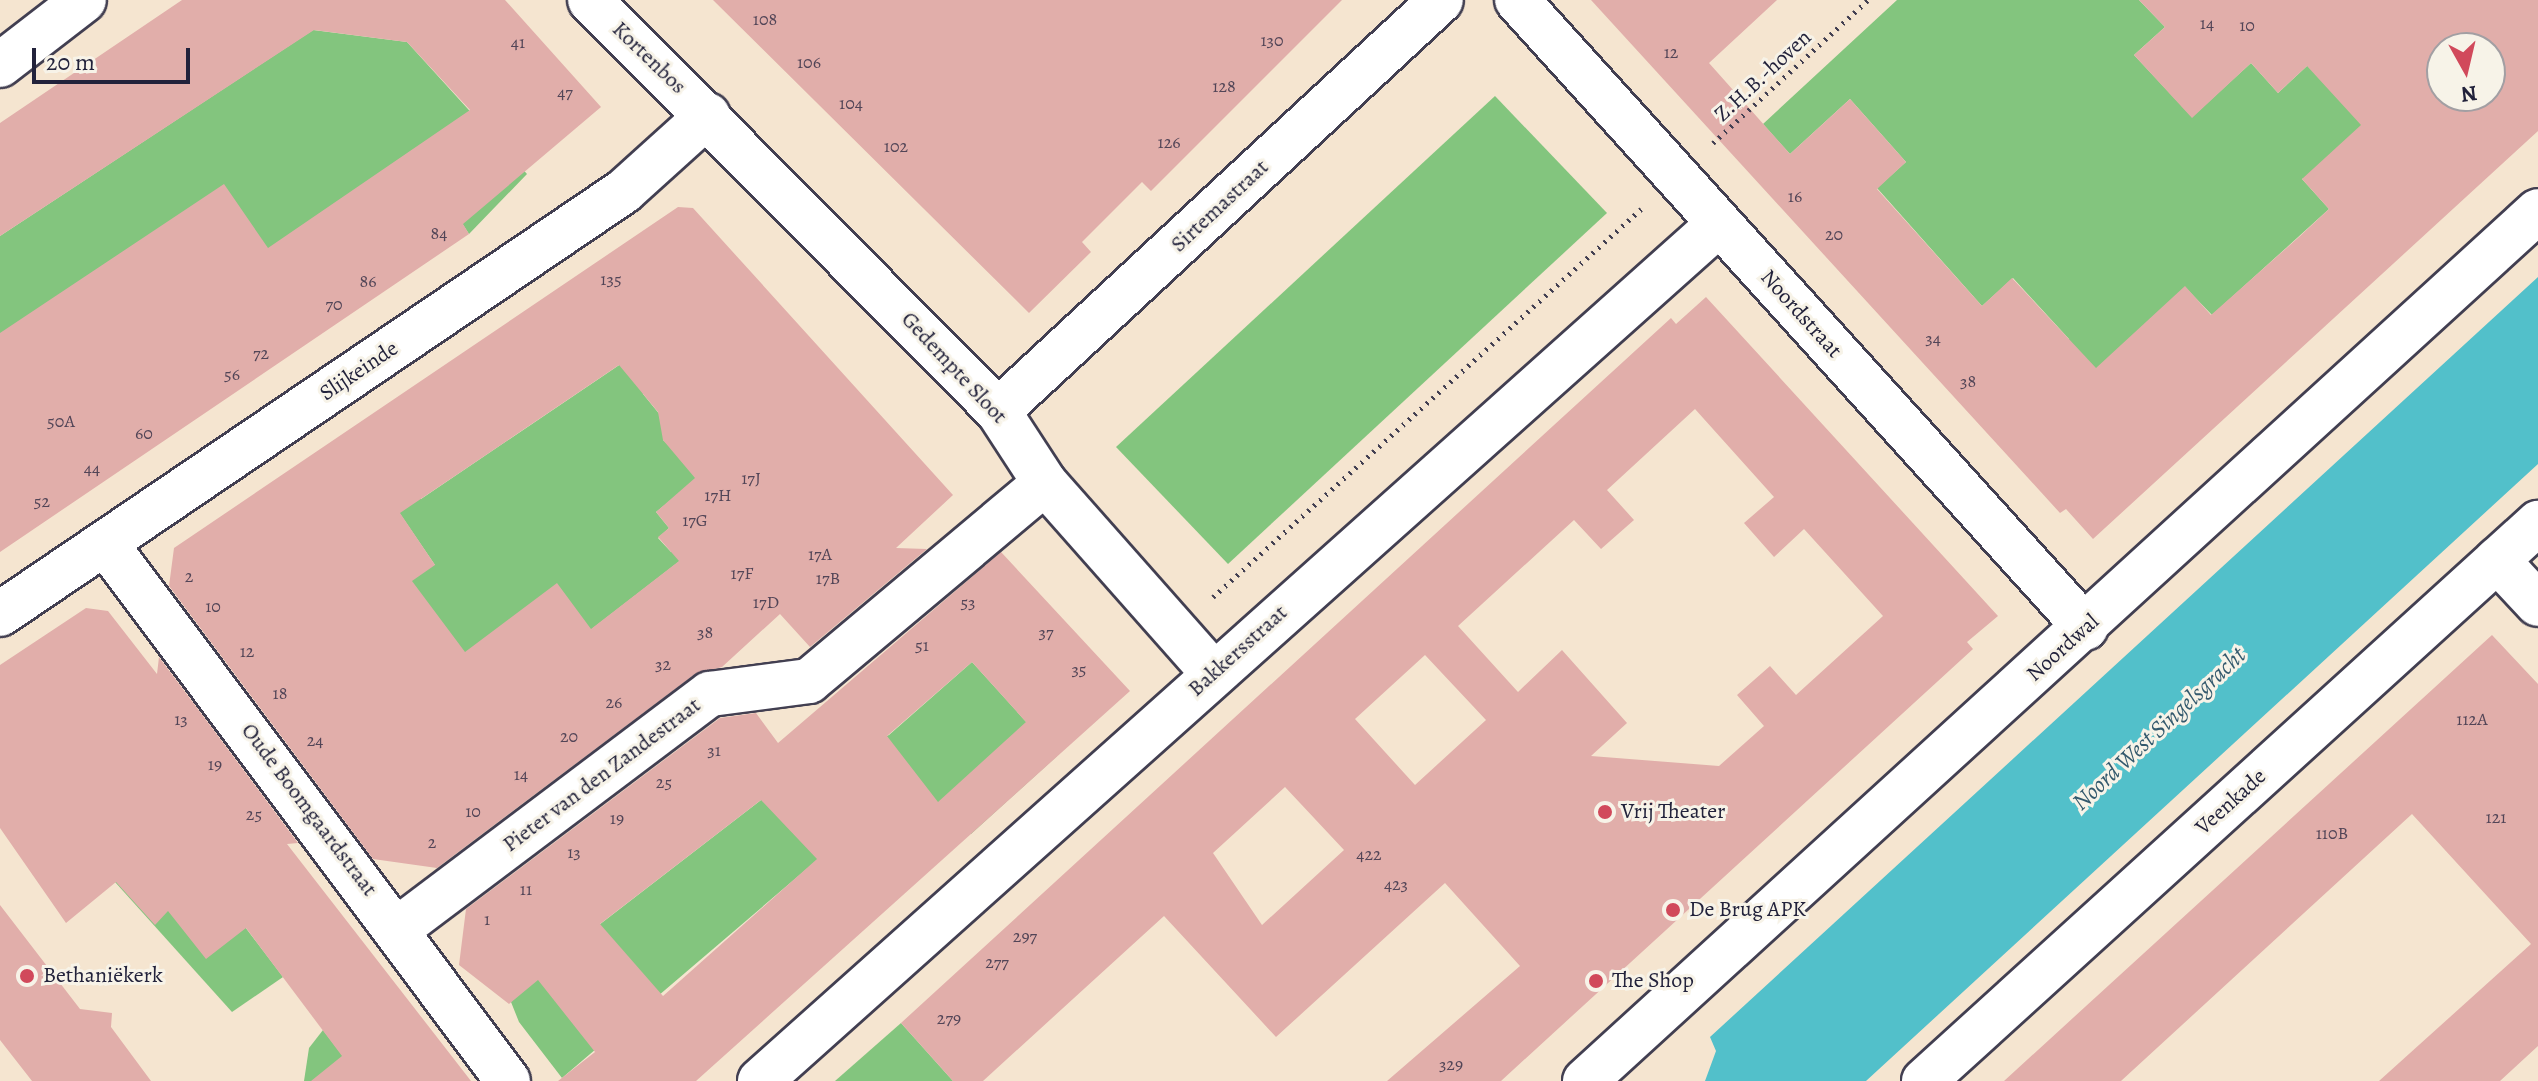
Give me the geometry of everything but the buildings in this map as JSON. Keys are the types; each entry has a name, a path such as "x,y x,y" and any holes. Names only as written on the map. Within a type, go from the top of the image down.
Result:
{"street":[{"path":"0,65 84,0"},
{"name":"Kortenbos","path":"590,0 708,115"},
{"name":"Sirtemastraat","path":"998,411 1441,0"},
{"name":"Noordstraat","path":"1517,0 2086,628"},
{"name":"Gedempte Sloot","path":"708,115 998,411 1045,483 1213,673"},
{"name":"Slijkeinde","path":"0,614 624,191 708,115"},
{"name":"Noordwal","path":"1585,1081 2086,628 2538,211"},
{"name":"Bakkersstraat","path":"760,1081 1719,224"},
{"name":"Pieter van den Zandestraat","path":"399,928 710,694 809,681 1045,483"},
{"name":"Veenkade","path":"1924,1081 2538,523"},
{"name":"Oude Boomgaardstraat","path":"105,543 399,928 508,1081"},
{"path":"2497,560 2538,604"}],"path":[{"name":"Z.H.B.-hoven","path":"1177,630 1868,0"}],"green space":[{"path":"1897,0 2139,0 2165,27 2134,55 2192,117 2251,63 2278,93 2307,66 2426,50 2426,105 2302,179 2329,209 2212,315 2185,287 2062,453 2069,339 2013,278 1982,306 1877,188 1906,162 1850,99 1790,154 1763,124"},
{"path":"313,30 407,42 527,174 469,234 414,149 0,437 0,236"},
{"path":"1495,96 1607,213 1228,564 1116,447"},
{"path":"637,353 643,394 665,421 663,440 702,475 656,512 669,528 658,538 671,552 682,544 690,553 452,737 265,537 435,565 390,499 421,499"},
{"path":"972,662 1057,756 971,834 830,849 562,1078 519,1022 511,1002 516,989 778,787 889,735"},
{"path":"74,812 211,882 283,977 232,1012 115,882"},
{"path":"901,1023 953,1081 835,1081"},
{"path":"323,1030 362,1081 304,1081 309,1048"}],"water":[{"name":"Noord West Singelsgracht","path":"2538,277 2538,464 1866,1081 1705,1081 1716,1051 1710,1037"}],"place":[{"name":"Vrij Theater","path":"1605,812"},
{"name":"De Brug APK","path":"1673,910"},
{"name":"Bethaniëkerk","path":"27,976"},
{"name":"The Shop","path":"1596,981"}]}
